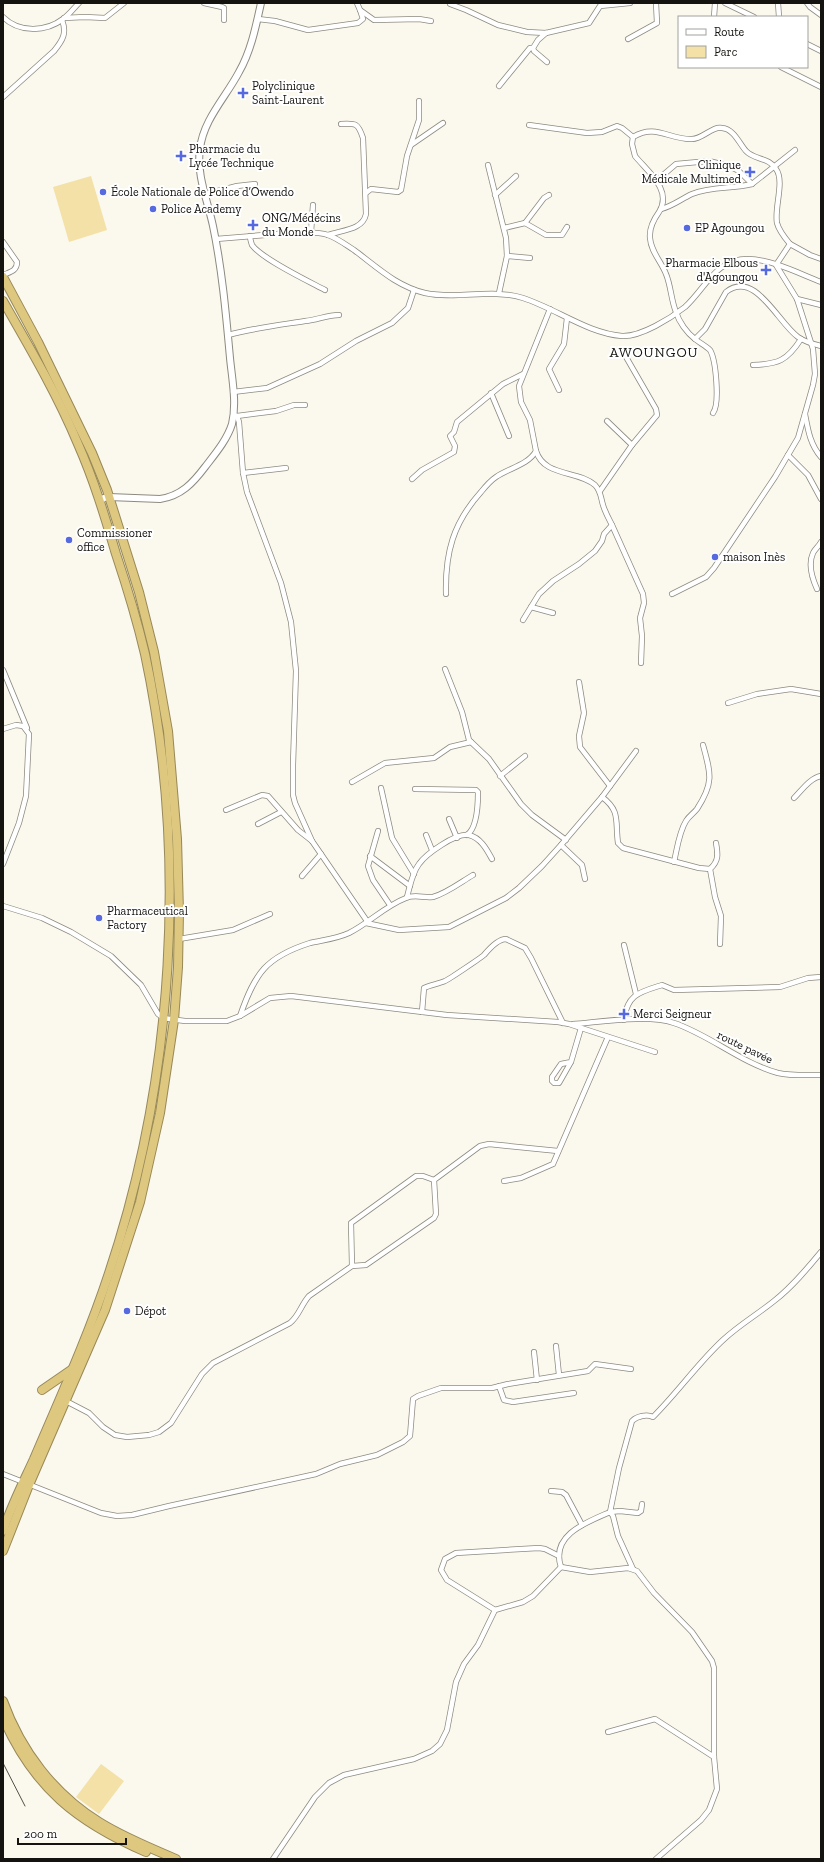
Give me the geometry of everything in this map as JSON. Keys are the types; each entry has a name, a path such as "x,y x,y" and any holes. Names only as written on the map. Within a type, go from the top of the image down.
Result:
{"highway":[{"path":"3,276 80,427 110,500 144,611 164,703 177,839 179,939 174,1020 160,1113 140,1202 105,1310 3,1531"},
{"path":"3,301 35,355 59,401 80,447 100,501 132,605 144,653 158,729 167,817 170,879 168,952 156,1084 142,1157 129,1206 109,1273 83,1345 71,1370 63,1400"},
{"path":"42,1390 71,1370"},
{"path":"3,1551 26,1484"},
{"path":"3,1701 30,1756 65,1796 100,1823 176,1859"},
{"path":"3,1718 17,1746 32,1769 68,1808 98,1829 162,1859"}],"street":[{"path":"63,19 78,3"},
{"path":"3,17 14,25 30,29 44,27 63,19 85,17 105,18 124,3"},
{"path":"204,3 223,5 224,20"},
{"path":"100,501 168,498 188,488 223,442 235,416 228,335 216,239 199,162 202,136 208,122 244,63 258,19 261,3"},
{"path":"258,19 275,21 308,30 358,23 363,19 357,3"},
{"path":"450,4 498,25 527,32 546,33 589,23 600,6 630,3"},
{"path":"628,39 657,23 656,3"},
{"path":"714,16 716,3"},
{"path":"725,3 752,16"},
{"path":"778,3 779,16"},
{"path":"807,3 821,15"},
{"path":"360,10 374,20 419,19 431,21"},
{"path":"3,97 60,44 65,31 63,19"},
{"path":"499,86 538,40 546,33"},
{"path":"808,44 821,51"},
{"path":"531,48 547,62"},
{"path":"783,68 821,87"},
{"path":"366,193 371,189 400,191 404,182 407,156 420,120 419,101"},
{"path":"411,145 443,122"},
{"path":"328,235 357,226 365,220 366,193 364,149 360,128 355,124 341,124"},
{"path":"529,125 587,133 602,132 617,126 633,137"},
{"path":"633,137 646,131 652,131 666,133 684,139 697,139 722,127 732,132 748,153 769,161 778,170 777,223 790,244 821,259"},
{"path":"633,137 632,144 635,156 656,180 664,198 661,209 652,226 650,237 656,256 666,274 676,313 685,329 711,352 717,405 713,412"},
{"path":"661,209 669,207 692,194 752,184 795,150"},
{"path":"656,180 676,164 709,161 730,166 743,175 752,184"},
{"path":"488,165 508,245 500,293"},
{"path":"495,196 516,176"},
{"path":"206,194 237,186 255,184"},
{"path":"504,228 525,223 544,198 549,194"},
{"path":"311,232 313,205"},
{"path":"525,223 550,236 562,235 567,227"},
{"path":"216,239 311,232 328,235 347,245 393,280 414,290 449,295 500,293 523,298 587,327 624,336 644,331 676,313 691,300 716,271 728,263 749,259 776,265 821,282"},
{"path":"250,236 252,245 272,261 325,290"},
{"path":"3,242 17,262 17,266 14,271 3,276"},
{"path":"776,265 790,244"},
{"path":"507,256 530,258"},
{"path":"672,594 709,574 744,524 798,438 800,426 811,397 815,374 811,344 796,299 776,265"},
{"path":"695,339 705,329 726,292 739,286 750,287 756,291 801,339 811,344 821,346"},
{"path":"233,392 267,388 320,364 356,341 392,323 408,308 414,290"},
{"path":"796,299 821,305"},
{"path":"550,309 523,374 519,386 520,397 530,420 536,451 543,463 555,470 591,483 600,491 603,505 643,594 644,603 640,618 642,636 641,663"},
{"path":"228,335 251,328 308,321 328,315 339,315"},
{"path":"559,390 549,369 564,344 567,318"},
{"path":"753,365 777,363 784,359 801,339"},
{"path":"600,491 632,446 655,418 657,411 622,350"},
{"path":"412,479 422,470 454,452 455,446 450,436 454,432 457,422 502,384 523,374"},
{"path":"491,393 509,436"},
{"path":"235,416 276,411 294,405 305,404"},
{"path":"805,414 811,440 821,457"},
{"path":"235,416 239,422 243,473 249,498 273,562 291,622 296,671 293,765 293,795 295,803 312,841 367,922 399,930 449,927 506,898 542,866 566,840 602,797 636,751"},
{"path":"607,421 632,446"},
{"path":"446,594 446,574 450,550 457,526 467,508 496,477 531,458 536,451"},
{"path":"788,455 808,475 821,499"},
{"path":"243,473 286,468"},
{"path":"523,620 539,594 553,581 579,564 595,551 602,541 604,534 612,525"},
{"path":"817,589 813,580 811,558 821,542"},
{"path":"531,607 553,613"},
{"path":"445,669 462,712 468,738 489,759 521,804 532,815 566,840"},
{"path":"3,670 29,734 26,796 3,864"},
{"path":"579,682 584,713 579,736 580,748 610,786"},
{"path":"728,703 757,694 791,689 821,694"},
{"path":"3,729 16,725 23,726 29,734"},
{"path":"352,782 385,763 434,758 450,747 471,742"},
{"path":"674,862 679,838 686,821 696,811 709,786 710,774 703,745"},
{"path":"500,776 525,756"},
{"path":"794,798 811,780 821,776"},
{"path":"381,788 392,838 414,874"},
{"path":"407,897 414,874 419,864 432,850 467,835 472,830 478,810 478,792 476,790 415,789"},
{"path":"226,810 265,795 298,830 312,841"},
{"path":"602,797 610,803 615,810 618,843 623,848 674,862 710,869"},
{"path":"258,824 281,812"},
{"path":"449,818 457,838"},
{"path":"378,831 368,863 370,872 390,905"},
{"path":"426,835 432,850"},
{"path":"467,835 476,838 485,847 492,860"},
{"path":"710,869 716,864 718,854 716,842"},
{"path":"561,845 582,865 585,879"},
{"path":"302,876 321,854"},
{"path":"370,856 410,886"},
{"path":"710,869 715,897 721,916 720,944"},
{"path":"240,1016 253,982 264,967 281,954 312,943 339,937 367,922 390,905 407,897 434,896 473,875"},
{"path":"3,906 42,918 71,932 111,956 141,985 158,1014 163,1018 174,1020 222,1021 240,1016 270,998 291,996 422,1012 563,1023 654,1052"},
{"path":"179,939 233,930 270,914"},
{"path":"422,1012 424,988 445,981 478,960 486,951 499,942 506,939 525,948 563,1023"},
{"path":"624,945 636,994"},
{"path":"624,1020 626,1008 636,994 662,985 674,990 780,987 808,978 821,978"},
{"name":"route pavée","path":"569,1024 653,1019 674,1023 771,1070 785,1074 821,1075"},
{"path":"571,1062 561,1064 552,1077 552,1081 554,1083 559,1083 571,1062 580,1028"},
{"path":"504,1180 521,1178 552,1165 608,1037"},
{"path":"434,1180 484,1144 558,1151"},
{"path":"352,1266 351,1223 416,1176 423,1176 434,1180"},
{"path":"63,1400 89,1413 103,1428 115,1435 140,1436 159,1432 171,1423 207,1368 220,1358 290,1323 298,1316 304,1300 309,1296 352,1266 366,1265 434,1218 436,1214 434,1180"},
{"path":"656,1859 701,1820 709,1810 717,1789 714,1757 714,1682 712,1661 692,1632 654,1593 641,1575 633,1569 618,1536 613,1516 610,1512 624,1448 632,1421 635,1418 644,1416 653,1417 677,1392 698,1365 722,1341 775,1300 797,1279 821,1252"},
{"path":"556,1346 559,1375"},
{"path":"534,1352 537,1380"},
{"path":"3,1474 101,1513 117,1516 132,1516 169,1506 316,1474 340,1464 377,1455 403,1442 410,1436 413,1400 418,1396 441,1388 465,1387 486,1389 588,1371 595,1364 631,1368"},
{"path":"499,1386 504,1400 512,1402 574,1393"},
{"path":"551,1491 562,1492 566,1495 582,1525"},
{"path":"561,1567 559,1556 560,1547 572,1531 610,1512 620,1511 638,1514 641,1511 642,1504"},
{"path":"559,1556 545,1549 539,1548 456,1553 445,1559 441,1570 446,1580 495,1610 523,1602 533,1596 561,1567"},
{"path":"561,1567 590,1572 633,1569"},
{"path":"273,1859 315,1797 329,1783 344,1775 414,1759 432,1751 440,1744 447,1730 456,1682 464,1664 478,1644 495,1610"},
{"path":"608,1732 655,1719 714,1757"}],"green space":[{"path":"91,176 107,230 69,242 53,187"},
{"path":"101,1764 124,1781 99,1814 76,1797"}],"railway":[{"path":"3,1763 25,1806"}],"place":[{"name":"Polyclinique Saint-Laurent","path":"243,93"},
{"name":"Pharmacie du Lycée Technique","path":"181,156"},
{"name":"Clinique Médicale Multimed","path":"750,172"},
{"name":"École Nationale de Police d’Owendo","path":"103,192"},
{"name":"Police Academy","path":"153,209"},
{"name":"ONG/Médécins du Monde","path":"253,225"},
{"name":"EP Agoungou","path":"687,228"},
{"name":"Pharmacie Elbous d'Agoungou","path":"766,270"},
{"name":"Commissioner office","path":"69,540"},
{"name":"maison Inès","path":"715,557"},
{"name":"Pharmaceutical Factory","path":"99,918"},
{"name":"Merci Seigneur","path":"624,1014"},
{"name":"Dépot","path":"127,1311"}],"district":[{"name":"AWOUNGOU","path":"654,352"}]}
